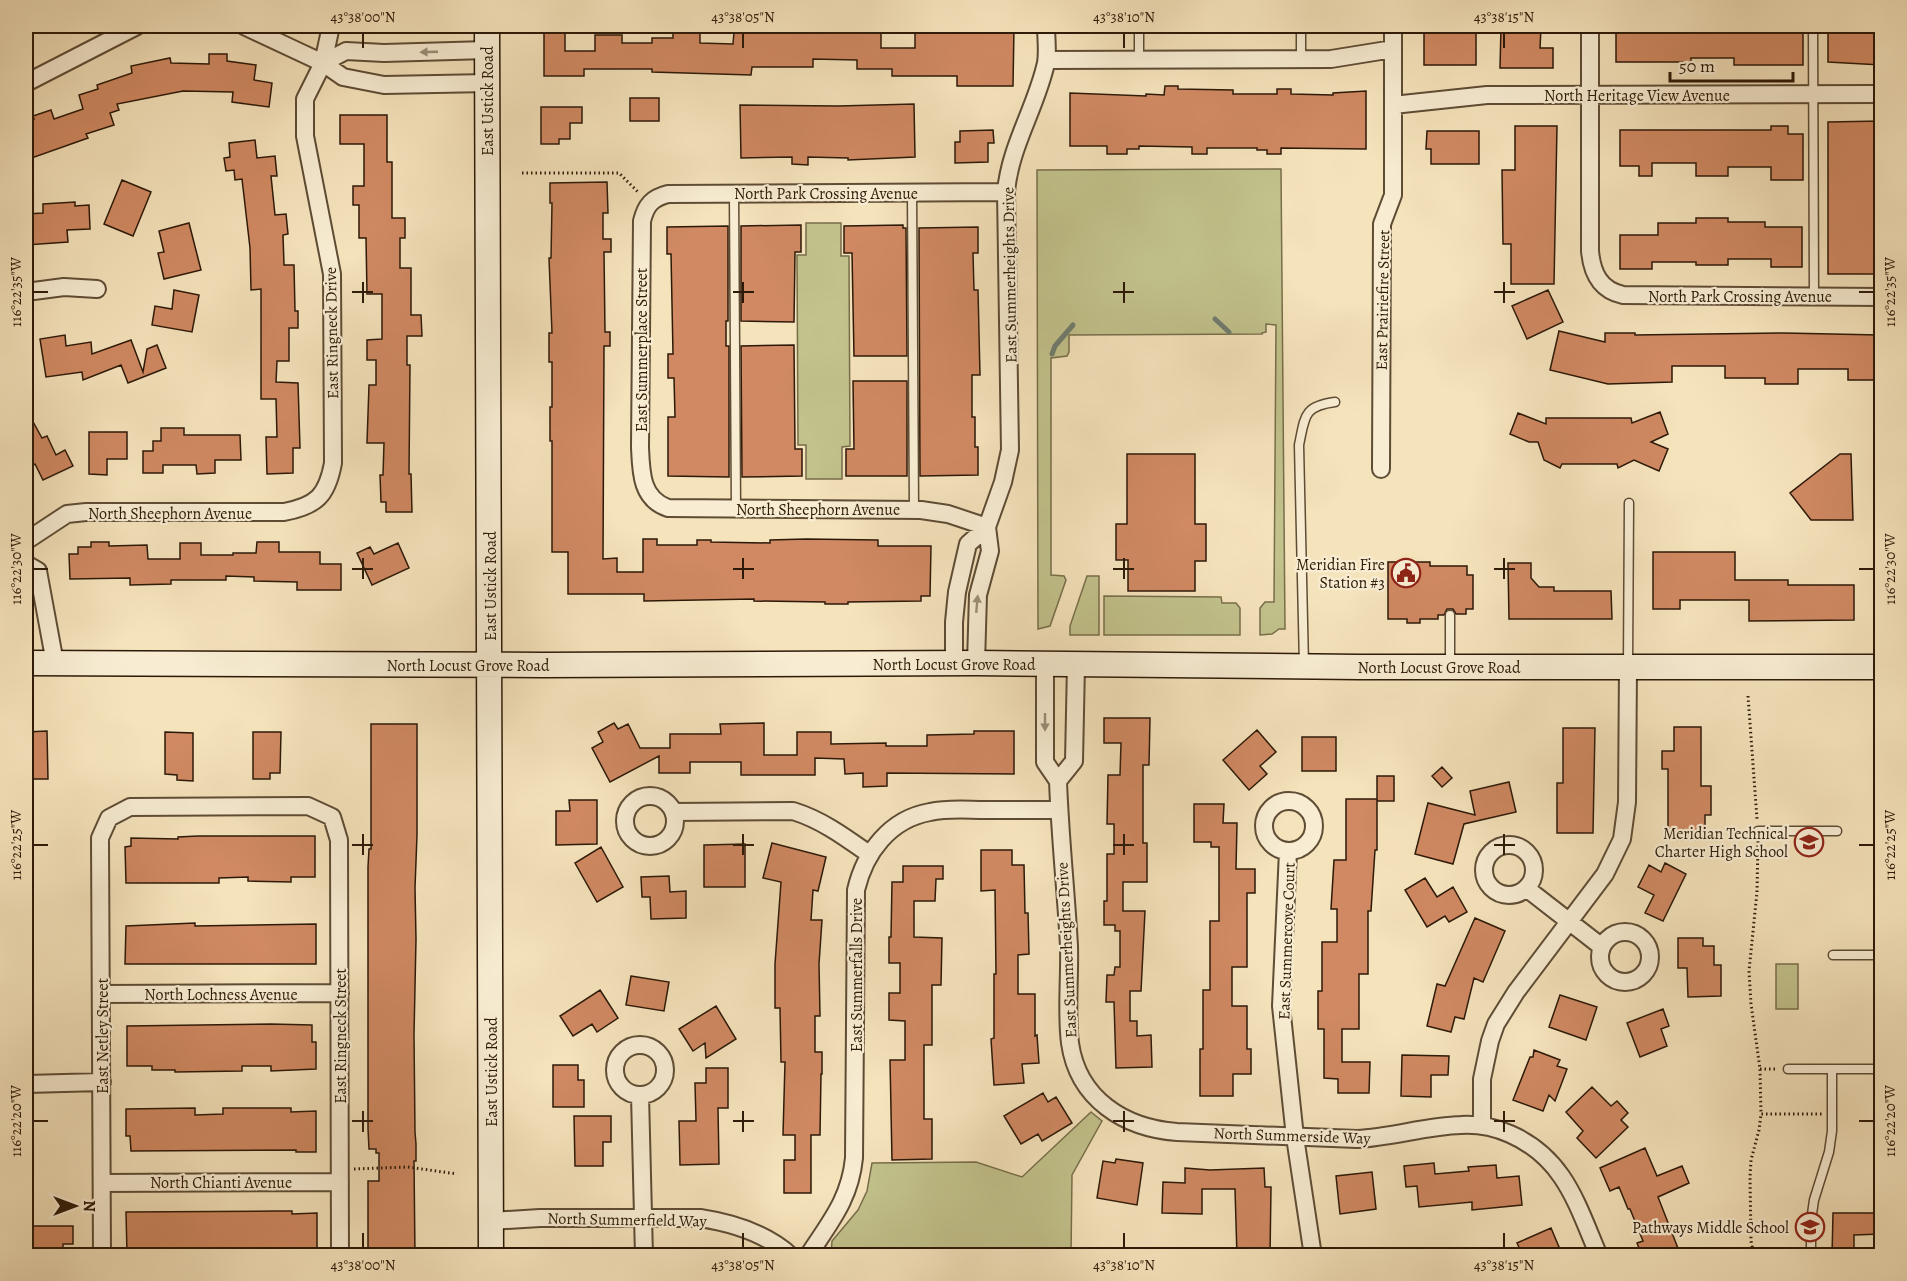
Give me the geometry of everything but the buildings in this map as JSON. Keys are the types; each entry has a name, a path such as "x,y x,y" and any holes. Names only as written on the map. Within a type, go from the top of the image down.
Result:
{"main road":[{"name":"East Ustick Road","path":"487,26 491,1256"},
{"name":"North Locust Grove Road","path":"26,663 490,665 965,663 1450,667 1881,667"}],"street":[{"path":"26,83 137,26"},
{"path":"244,26 323,63 343,77 384,85 488,83"},
{"name":"East Ringneck Drive","path":"319,498 330,482 333,463 332,293 329,255 305,136 305,99 323,63 331,26"},
{"name":"East Summerheights Drive","path":"965,663 978,596 990,551 987,527 1003,482 1010,450 1006,192 1012,158 1040,86 1047,60 1046,26"},
{"name":"East Prairiefire Street","path":"1381,469 1382,224 1393,195 1393,26"},
{"path":"1590,26 1590,95"},
{"path":"1047,60 1331,59 1393,49"},
{"path":"323,63 345,51 384,53 487,50"},
{"name":"North Heritage View Avenue","path":"1393,105 1487,95 1881,94"},
{"name":"North Park Crossing Avenue","path":"1590,95 1590,250 1593,268 1601,284 1612,292 1623,295 1881,297"},
{"name":"North Park Crossing Avenue","path":"649,203 657,196 668,194 1006,192"},
{"name":"East Summerplace Street","path":"649,203 642,221 640,447 642,480 650,496"},
{"path":"26,292 64,287 97,288"},
{"name":"North Sheephorn Avenue","path":"650,496 657,503 668,508 914,510 948,514 987,527"},
{"name":"North Sheephorn Avenue","path":"26,541 67,514 86,512 284,512 303,509 319,498"},
{"path":"26,564 38,571 55,663"},
{"name":"East Summerheights Drive","path":"1045,664 1045,762 1058,781 1069,948 1070,1042 1082,1078 1106,1107"},
{"path":"1058,781 1074,760 1076,664"},
{"path":"1599,1256 1573,1195 1564,1178 1552,1163 1539,1150 1523,1140 1482,1124 1482,1079 1496,1024 1516,992 1605,874 1622,839 1627,802 1628,667"},
{"name":"East Netley Street","path":"102,1256 100,838 109,818 130,807 296,806 308,806 332,817"},
{"name":"East Summerfalls Drive","path":"808,1256 847,1195 852,1176 856,890 869,854 895,827 929,812 1059,810"},
{"path":"674,812 793,811 829,826 869,854"},
{"name":"East Ringneck Street","path":"332,817 339,840 340,1256"},
{"name":"East Summercove Court","path":"1288,851 1281,1006 1294,1137 1313,1256"},
{"path":"1526,888 1602,947"},
{"name":"North Lochness Avenue","path":"102,994 340,993"},
{"path":"26,1084 102,1082"},
{"path":"640,1095 644,1256"},
{"name":"North Summerside Way","path":"1106,1107 1122,1118 1158,1131 1376,1138 1460,1125 1482,1124"},
{"name":"North Chianti Avenue","path":"102,1183 340,1176"},
{"name":"North Summerfield Way","path":"491,1221 540,1218 700,1218 754,1232 791,1256"}],"lane":[{"path":"1139,26 1139,60"},
{"path":"1301,26 1301,59"},
{"path":"1813,26 1814,297"},
{"path":"912,193 914,510"},
{"path":"734,194 736,508"},
{"path":"1304,666 1299,445 1305,417 1318,404 1335,402"},
{"path":"1628,667 1629,503"},
{"path":"1450,615 1450,667"},
{"path":"1758,831 1837,831"},
{"path":"1833,955 1881,955"},
{"path":"1788,1069 1881,1070"},
{"path":"1811,1256 1814,1200 1829,1152 1832,1070"}],"path":[{"path":"522,173 619,173 649,203"},
{"path":"1748,696 1758,831 1757,892 1749,971 1750,1004 1760,1069 1761,1114 1751,1160 1750,1177 1751,1241 1754,1256"},
{"path":"1760,1069 1788,1069"},
{"path":"1761,1114 1832,1114"},
{"path":"340,1176 408,1167 457,1173"}],"green space":[{"path":"1281,169 1285,629 1279,629 1272,634 1260,635 1260,608 1265,602 1274,602 1276,325 1266,324 1266,332 1262,334 1069,335 1067,356 1051,358 1051,575 1064,576 1066,580 1050,626 1038,629 1037,170"},
{"path":"806,223 841,223 841,256 849,256 850,446 842,447 842,479 806,479 806,445 798,445 797,255 806,255"},
{"path":"1087,576 1099,576 1099,635 1070,635 1070,626"},
{"path":"1104,596 1221,597 1222,603 1236,603 1240,608 1240,635 1104,635"},
{"path":"1776,964 1798,964 1798,1009 1776,1009"},
{"path":"1091,1112 1102,1121 1072,1175 1071,1255 831,1255 832,1241 858,1210 867,1191 872,1163 976,1162 1022,1177"}],"waterway":[{"path":"1215,319 1229,332"},
{"path":"1052,354 1055,346 1073,325"}],"place":[{"name":"Meridian Fire Station #3","path":"1406,573"},
{"name":"Meridian Technical Charter High School","path":"1809,842"},
{"name":"Pathways Middle School","path":"1810,1227"}]}
